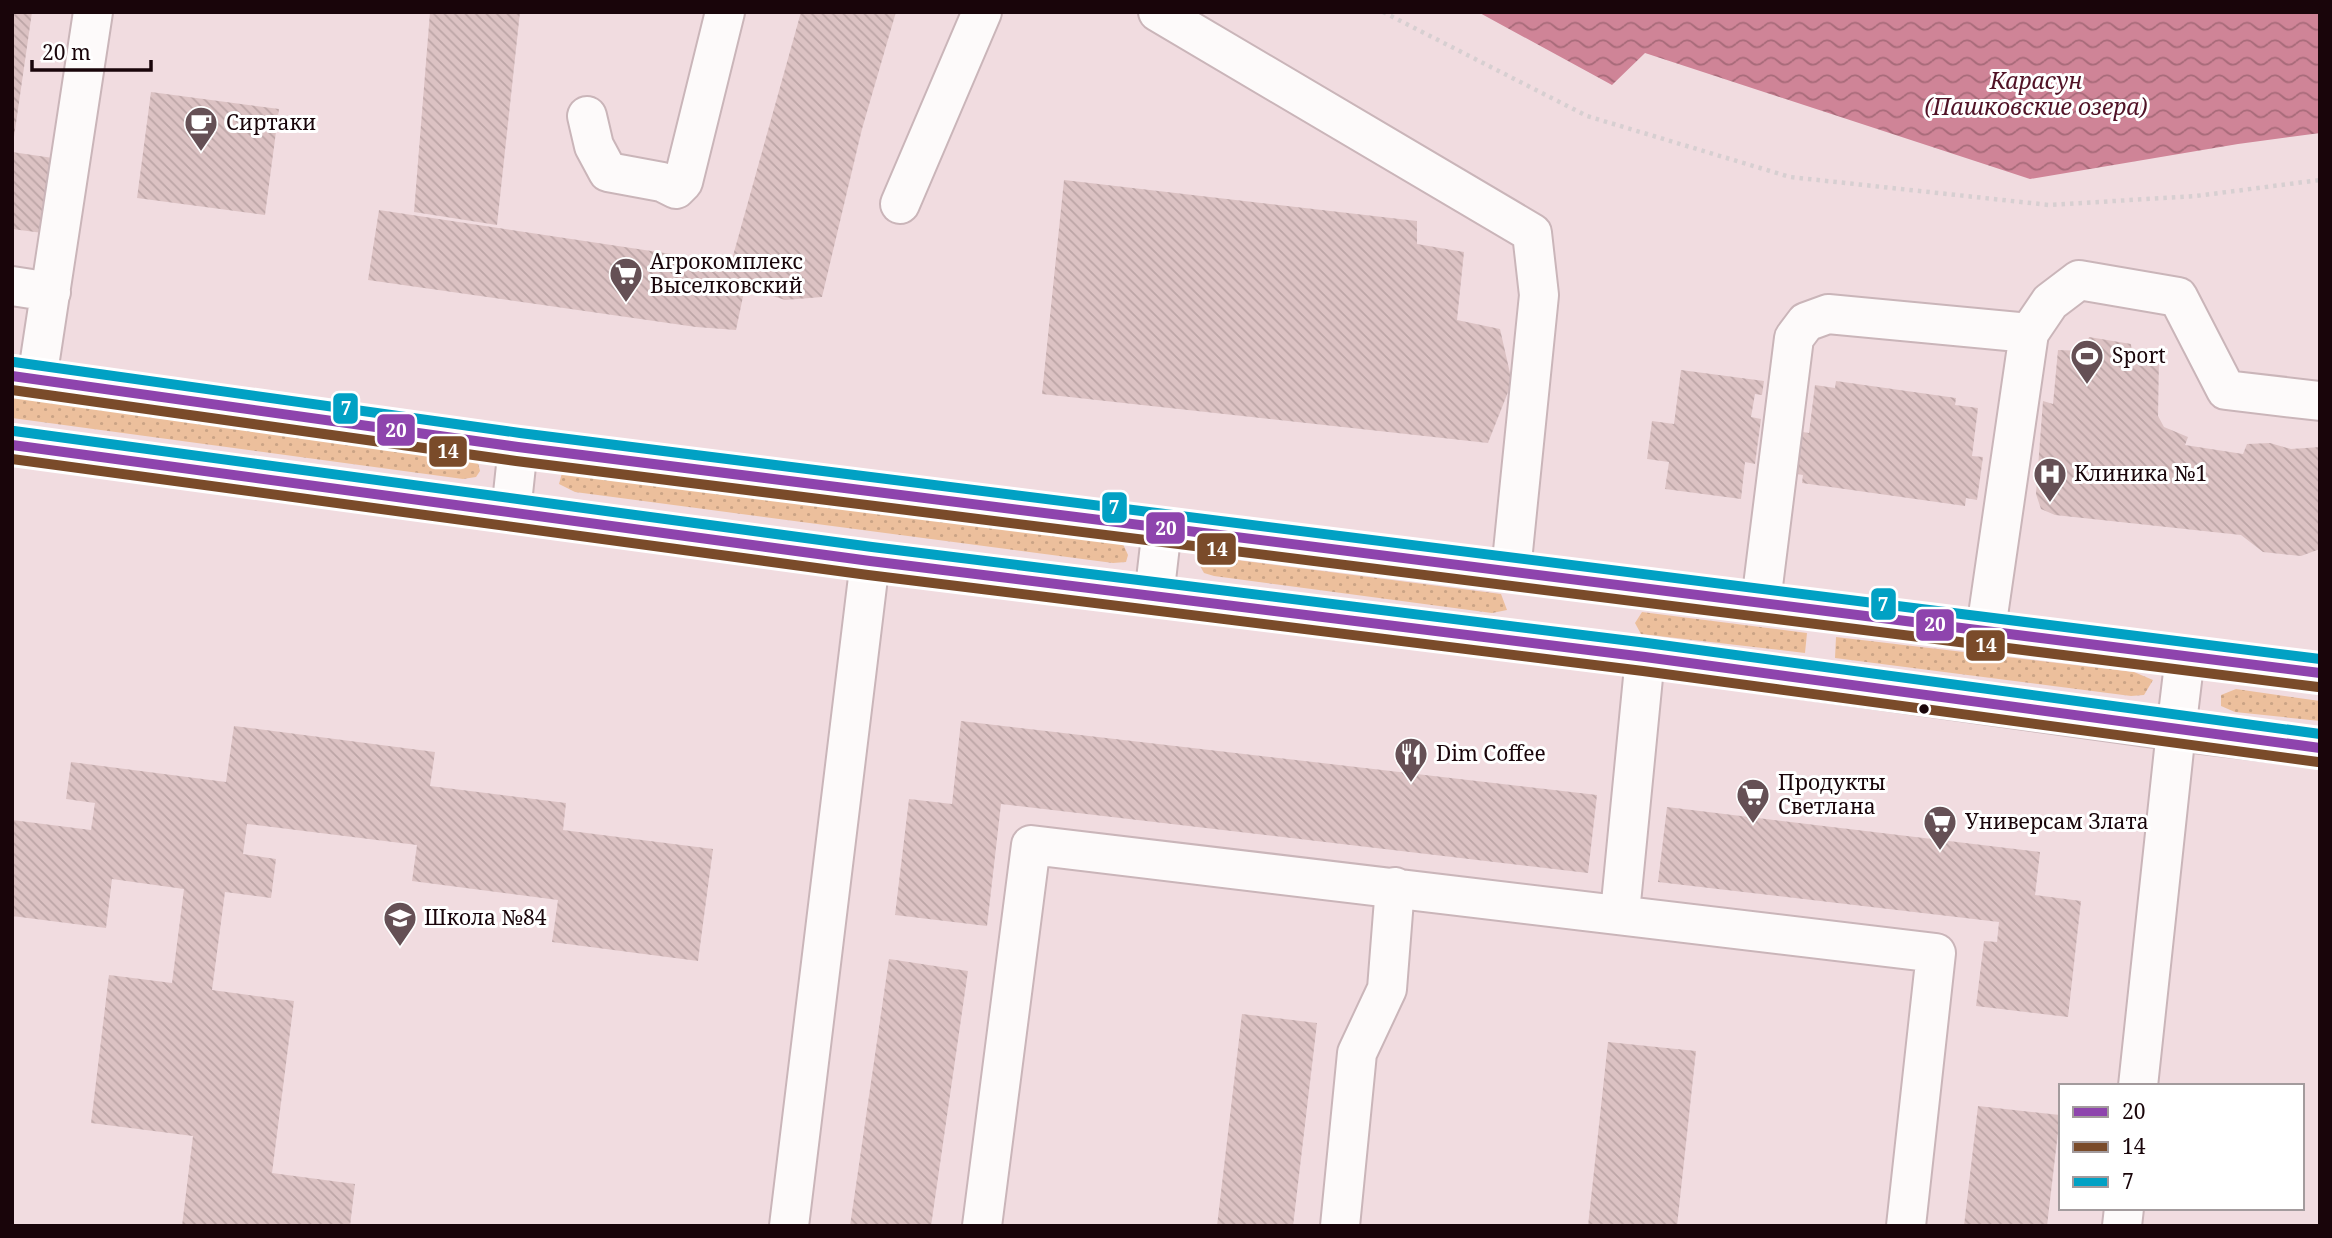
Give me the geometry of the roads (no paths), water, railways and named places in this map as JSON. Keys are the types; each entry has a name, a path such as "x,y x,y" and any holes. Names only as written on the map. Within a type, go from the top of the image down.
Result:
{"main road":[{"path":"93,12 51,292 25,377 518,447 2320,673"},
{"path":"587,116 594,146 608,172 662,182 676,189 683,182 725,12"},
{"path":"900,204 982,12"},
{"path":"1158,12 1532,233 1539,295 1511,572"},
{"path":"1986,629 2029,333 2050,302 2079,280 2178,298 2226,390 2320,401"},
{"path":"12,286 51,292"},
{"path":"1761,602 1794,338 1806,322 1828,314 2029,333"},
{"path":"12,445 870,561 1645,657 2176,731 2320,748"},
{"path":"511,512 518,447"},
{"path":"1154,597 1162,528"},
{"path":"789,1226 870,561"},
{"path":"2137,1084 2185,656"},
{"path":"1620,913 1645,657"},
{"path":"982,1226 1031,845 1620,913 1936,953 1906,1226"},
{"path":"1340,1226 1357,1053 1387,989 1395,887"}],"water":[{"name":"Карасун (Пашковские озера)","path":"1478,12 2320,12 2320,133 2030,179 1645,53 1612,85"}],"place":[{"name":"Сиртаки","path":"201,153"},
{"name":"Агрокомплекс Выселковский","path":"626,304"},
{"name":"Sport","path":"2087,386"},
{"name":"Клиника №1","path":"2050,504"},
{"name":"Dim Coffee","path":"1411,784"},
{"name":"Продукты Светлана","path":"1753,825"},
{"name":"Универсам Злата","path":"1940,852"},
{"name":"Школа №84","path":"400,948"}]}
